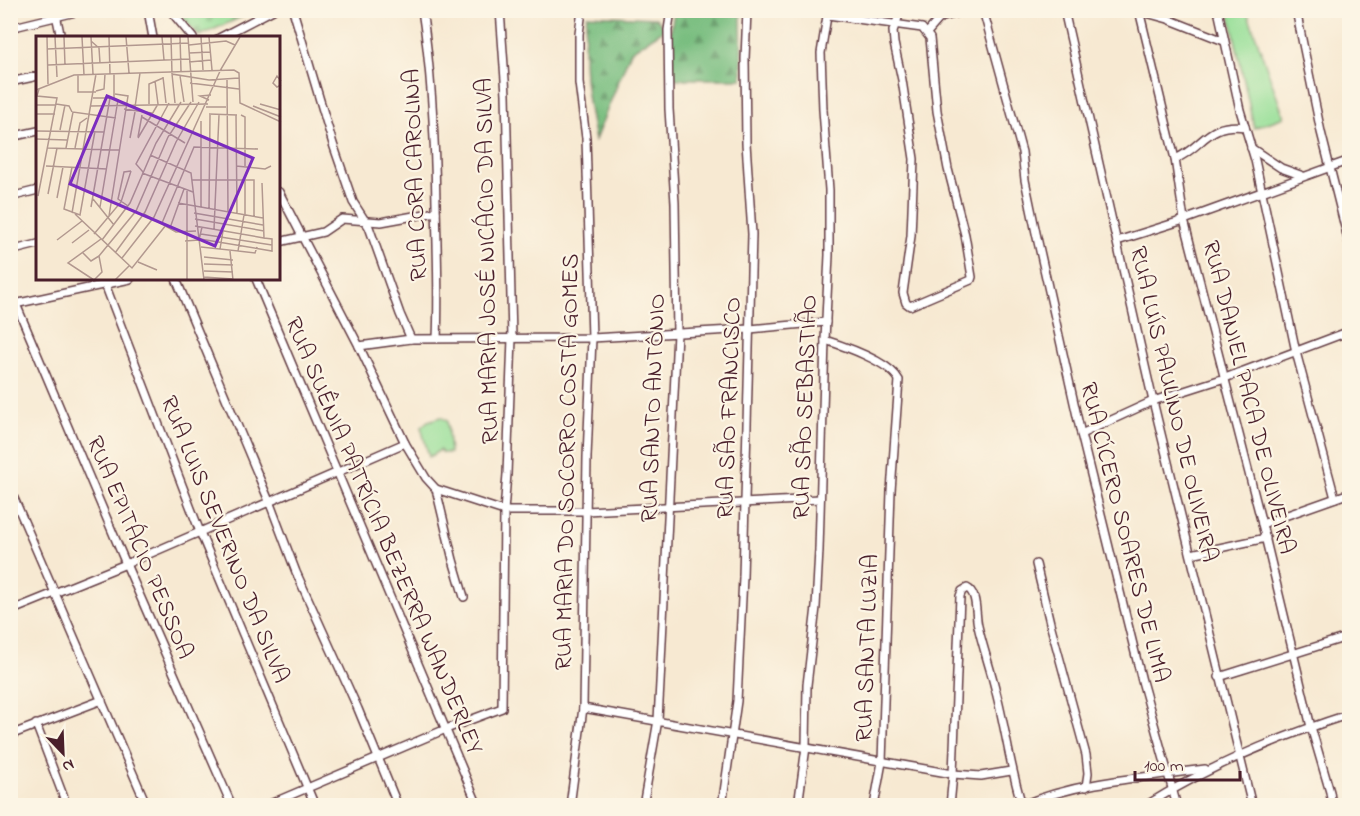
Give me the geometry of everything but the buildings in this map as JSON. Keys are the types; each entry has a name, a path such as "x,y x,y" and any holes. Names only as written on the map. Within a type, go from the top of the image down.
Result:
{"street":[{"path":"10,28 55,14 84,10"},
{"path":"148,10 153,36"},
{"path":"170,10 191,36"},
{"path":"223,36 273,10"},
{"path":"293,10 353,202 366,222 411,339"},
{"name":"RUA CORA CAROLINA","path":"422,10 430,77 436,212 437,338"},
{"name":"RUA MARIA JOSÉ NICÁCIO DA SILVA","path":"446,729 502,708 504,511 512,338 506,94 500,10"},
{"name":"RUA MARIA DO SOCORRO COSTA GOMES","path":"570,806 583,708 592,338 586,138 579,83 579,34 582,10"},
{"name":"RUA SANTO ANTÔNIO","path":"643,806 657,720 677,333 675,203 669,109 668,30 671,10"},
{"name":"RUA SÃO FRANCISCO","path":"722,806 734,734 740,650 745,503 752,234 746,143 747,10"},
{"path":"828,13 895,24 922,28 927,33 931,45 941,130 972,277 970,280 910,306 906,303 903,293 911,236 914,159 894,43 895,24 901,10"},
{"path":"927,33 940,18 968,10"},
{"name":"RUA CÍCERO SOARES DE LIMA","path":"983,10 1022,152 1025,180 1081,434 1145,691 1177,806"},
{"name":"RUA LUÍS PAULINO DE OLIVEIRA","path":"1064,10 1153,401 1252,806"},
{"path":"1218,10 1224,42 1259,177 1260,192 1296,352 1335,498"},
{"path":"1296,10 1350,247"},
{"path":"1139,11 1168,19 1224,42"},
{"name":"RUA DANIEL PACA DE OLIVEIRA","path":"1139,11 1175,159 1184,220 1226,378 1332,806"},
{"name":"RUA SÃO SEBASTIÃO","path":"798,806 806,747 807,685 818,573 829,255 829,190 821,62 828,13"},
{"path":"55,14 60,36"},
{"path":"10,82 36,76"},
{"path":"1175,159 1187,154 1213,131 1230,126 1245,127"},
{"path":"10,137 36,131"},
{"path":"1251,148 1281,168 1303,176"},
{"path":"1117,241 1184,220 1350,160"},
{"path":"10,197 36,190"},
{"path":"280,194 359,346 405,443 426,478 436,489 464,597"},
{"path":"280,242 323,232 342,219 381,222 436,212"},
{"path":"10,251 36,244"},
{"path":"13,305 104,282 121,280"},
{"path":"176,280 269,501 296,572 398,806"},
{"name":"RUA SUÊNIA PATRÍCIA BEZERRA WANDERLEY","path":"256,280 478,806"},
{"name":"RUA LUIS SEVERINO DA SILVA","path":"104,282 200,532 315,806"},
{"name":"RUA EPITÁCIO PESSOA","path":"13,305 232,806"},
{"path":"359,346 411,339 592,338 750,330 826,322"},
{"path":"1081,434 1153,401 1226,378 1350,331"},
{"name":"RUA SANTA LUZIA","path":"825,340 869,358 889,369 898,376 899,380 891,491 882,762 874,806"},
{"path":"10,611 126,564 405,443"},
{"path":"10,489 57,593 147,806"},
{"path":"436,489 504,511 586,511 820,499"},
{"path":"1262,524 1350,493"},
{"path":"1191,554 1266,538"},
{"path":"1036,564 1086,755 1088,773 1086,788"},
{"path":"950,806 960,596 965,588 971,590 983,650 999,706 1011,771 1021,805 1053,793 1125,779 1210,769"},
{"path":"1219,677 1350,636"},
{"path":"10,735 102,700"},
{"path":"583,708 953,774 989,776 1011,771"},
{"path":"1144,806 1239,755 1350,714"},
{"path":"36,724 67,806"},
{"path":"265,806 446,729"}],"green space":[{"path":"177,11 255,11 199,36"},
{"path":"674,11 741,14 742,79 671,79 671,31"},
{"path":"1229,11 1247,11 1284,117 1254,128"},
{"path":"587,15 656,18 665,29 631,51 595,140 585,78 584,48"},
{"path":"441,417 447,421 450,453 442,453 440,450 429,457 421,427 428,421"}]}
